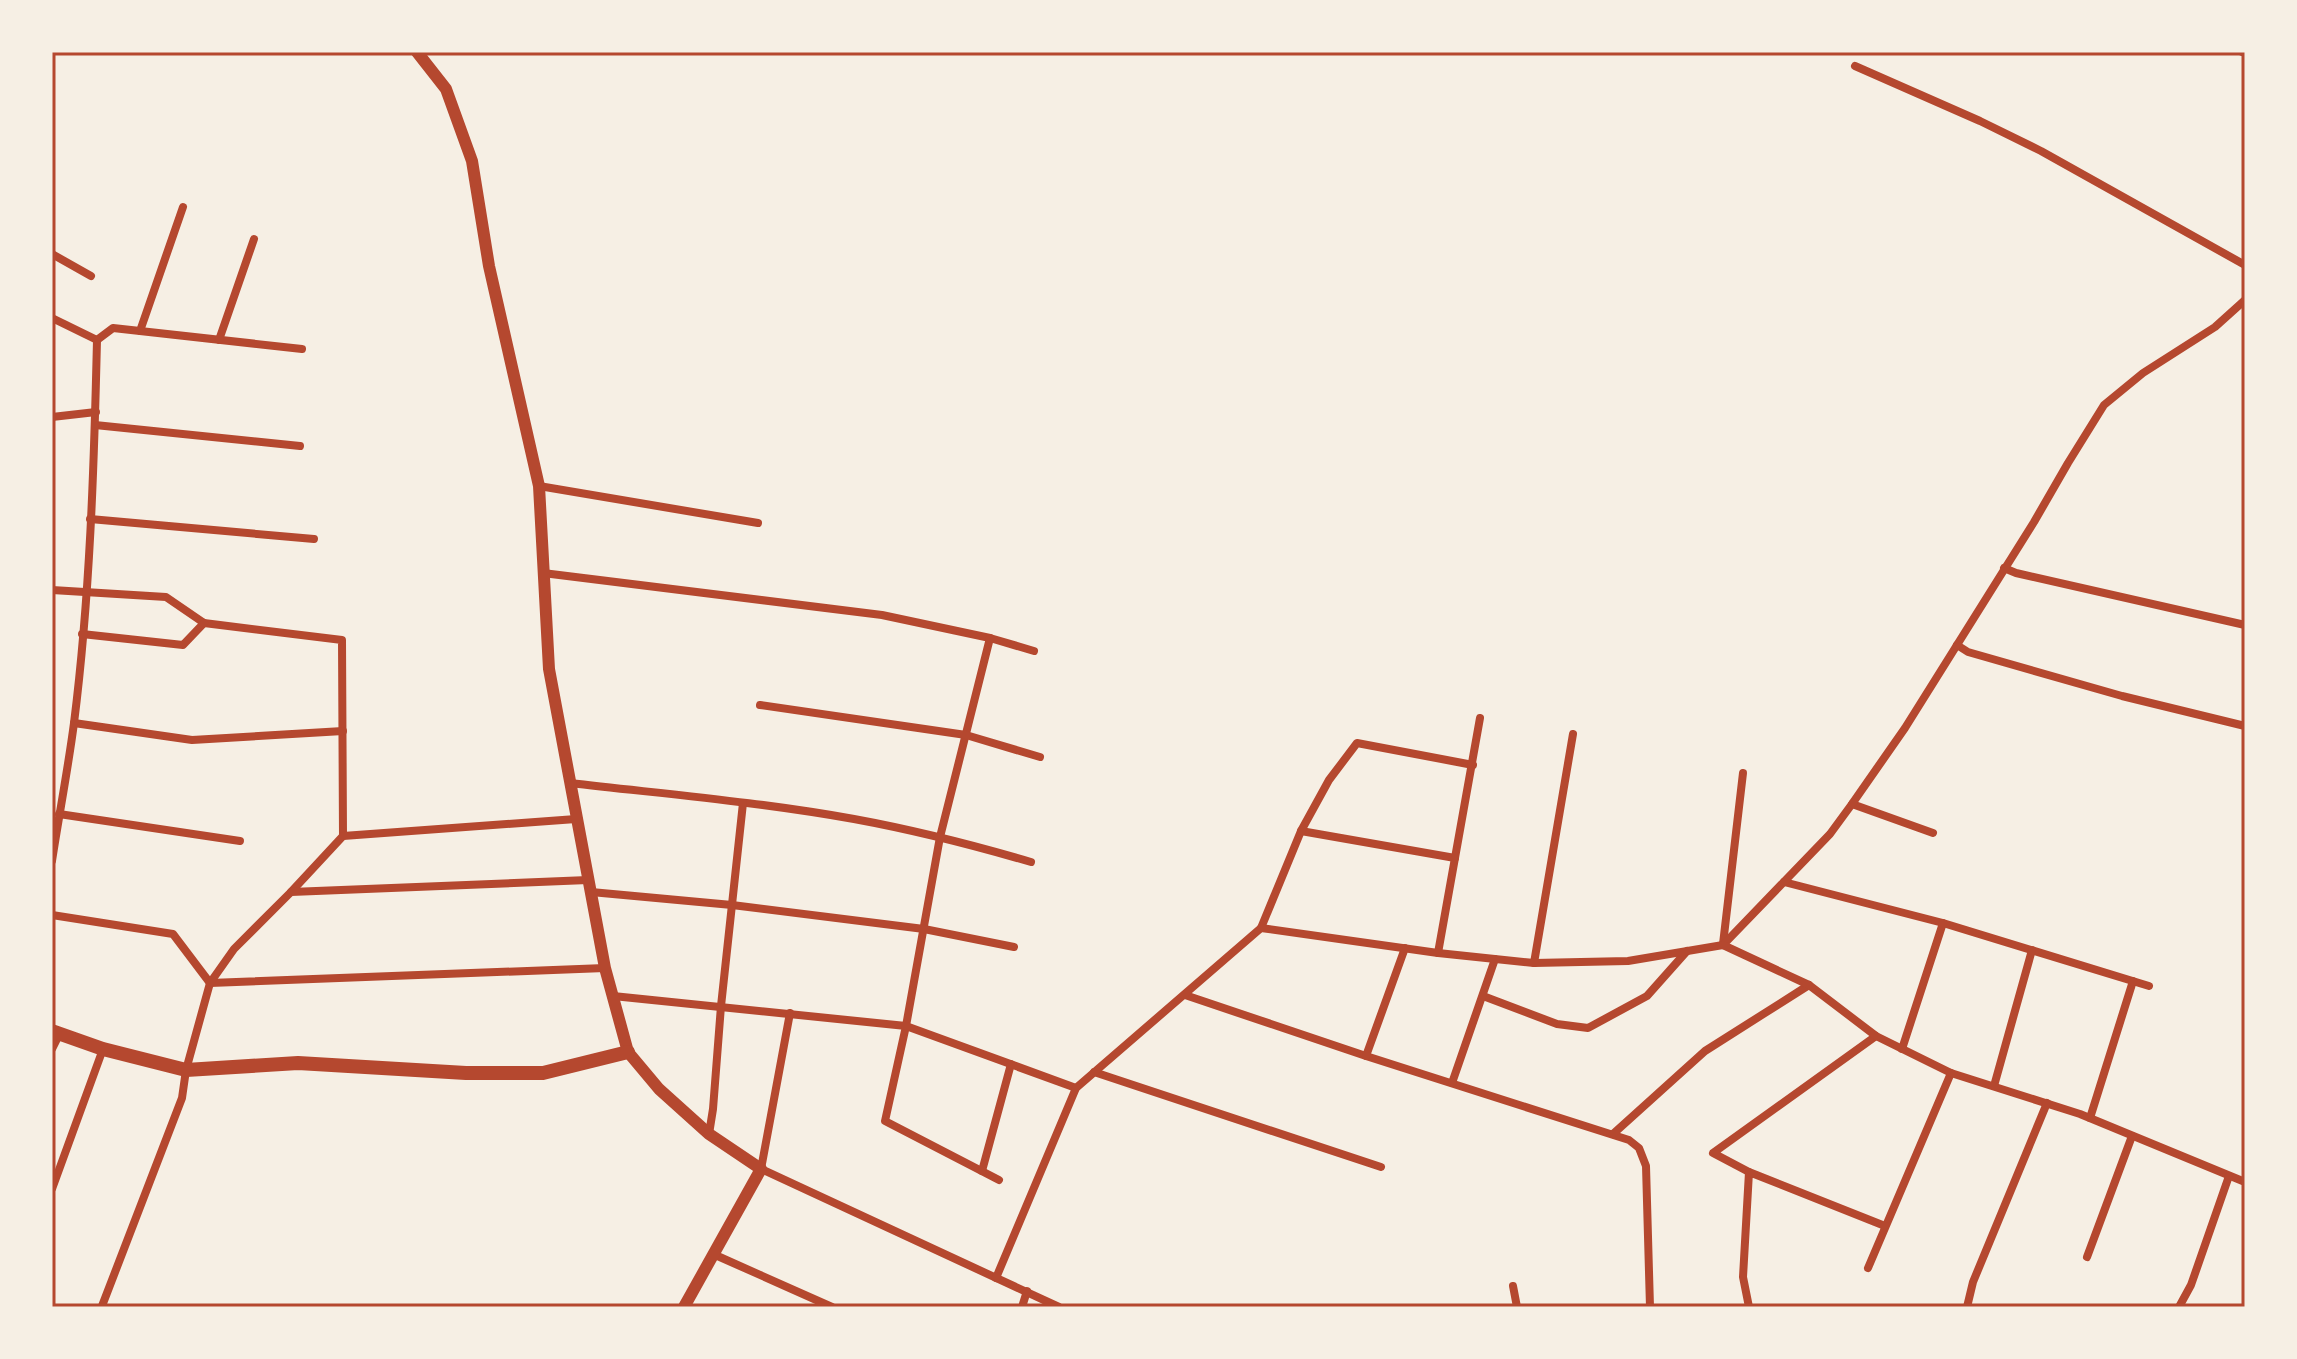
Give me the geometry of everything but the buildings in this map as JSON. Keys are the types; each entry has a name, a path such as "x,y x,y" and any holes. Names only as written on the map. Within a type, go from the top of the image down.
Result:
{"main road":[{"path":"56,1032 103,1049 186,1070 298,1063 466,1073 543,1073 628,1052"}],"street":[{"path":"417,52 446,89 472,161 489,266 539,486 549,669 605,968 628,1052 659,1089 709,1134 761,1169 1059,1307"},
{"path":"1855,66 2041,151 2245,265"},
{"path":"140,331 183,207"},
{"path":"219,340 254,239"},
{"path":"52,254 91,276"},
{"path":"1723,945 1830,834 1852,804 1905,728 2104,405 2143,373 2215,327 2245,300"},
{"path":"52,318 97,340"},
{"path":"97,340 113,328 302,349"},
{"path":"52,861 74,723 86,592 97,340"},
{"path":"52,417 96,412"},
{"path":"95,425 300,446"},
{"path":"539,486 758,523"},
{"path":"90,519 314,539"},
{"path":"2004,568 2245,625"},
{"path":"543,573 882,615 990,638 1034,651"},
{"path":"52,590 166,597 204,623 342,640 343,836 234,949 210,983 186,1070 182,1098 102,1306"},
{"path":"82,634 183,645 204,623"},
{"path":"990,638 940,837 906,1026 885,1121 999,1180"},
{"path":"1957,645 1968,652 2122,696 2245,726"},
{"path":"760,705 966,735 1040,757"},
{"path":"1438,953 1480,718"},
{"path":"74,723 192,740 343,731"},
{"path":"1534,963 1573,734"},
{"path":"996,1278 1076,1088 1261,928 1301,831 1329,780 1357,743 1473,765"},
{"path":"1723,945 1743,773"},
{"path":"570,783 853,819 940,837 1031,862"},
{"path":"709,1134 743,803"},
{"path":"1852,804 1933,833"},
{"path":"59,814 240,841"},
{"path":"343,836 576,819"},
{"path":"1301,831 1455,858"},
{"path":"1784,882 1943,923 2149,986"},
{"path":"291,892 590,886 924,929 1014,947"},
{"path":"52,915 173,934 210,983"},
{"path":"1902,1049 1943,923"},
{"path":"1261,928 1534,963 1628,961 1723,945 1809,985 1876,1036 1951,1073 2090,1118 2245,1182"},
{"path":"1366,1056 1405,948"},
{"path":"1994,1086 2032,950"},
{"path":"1483,996 1557,1024 1588,1028 1647,996 1687,951"},
{"path":"1452,1083 1495,959"},
{"path":"210,983 605,968"},
{"path":"2090,1118 2133,981"},
{"path":"1613,1134 1705,1051 1809,985"},
{"path":"1185,995 1629,1140 1639,1148 1646,1166 1650,1307"},
{"path":"613,996 906,1026 1076,1088"},
{"path":"684,1307 761,1169 790,1013"},
{"path":"52,1049 56,1032"},
{"path":"1876,1036 1713,1153 1749,1172 1885,1226"},
{"path":"52,1189 103,1049"},
{"path":"982,1171 1011,1064"},
{"path":"1094,1072 1381,1167"},
{"path":"1868,1268 1951,1073"},
{"path":"1967,1307 1973,1282 2047,1103"},
{"path":"2087,1257 2132,1136"},
{"path":"1749,1172 1743,1277 1749,1307"},
{"path":"2179,1307 2191,1285 2229,1176"},
{"path":"713,1254 832,1307"},
{"path":"1513,1286 1517,1307"},
{"path":"1022,1307 1027,1291"}]}
